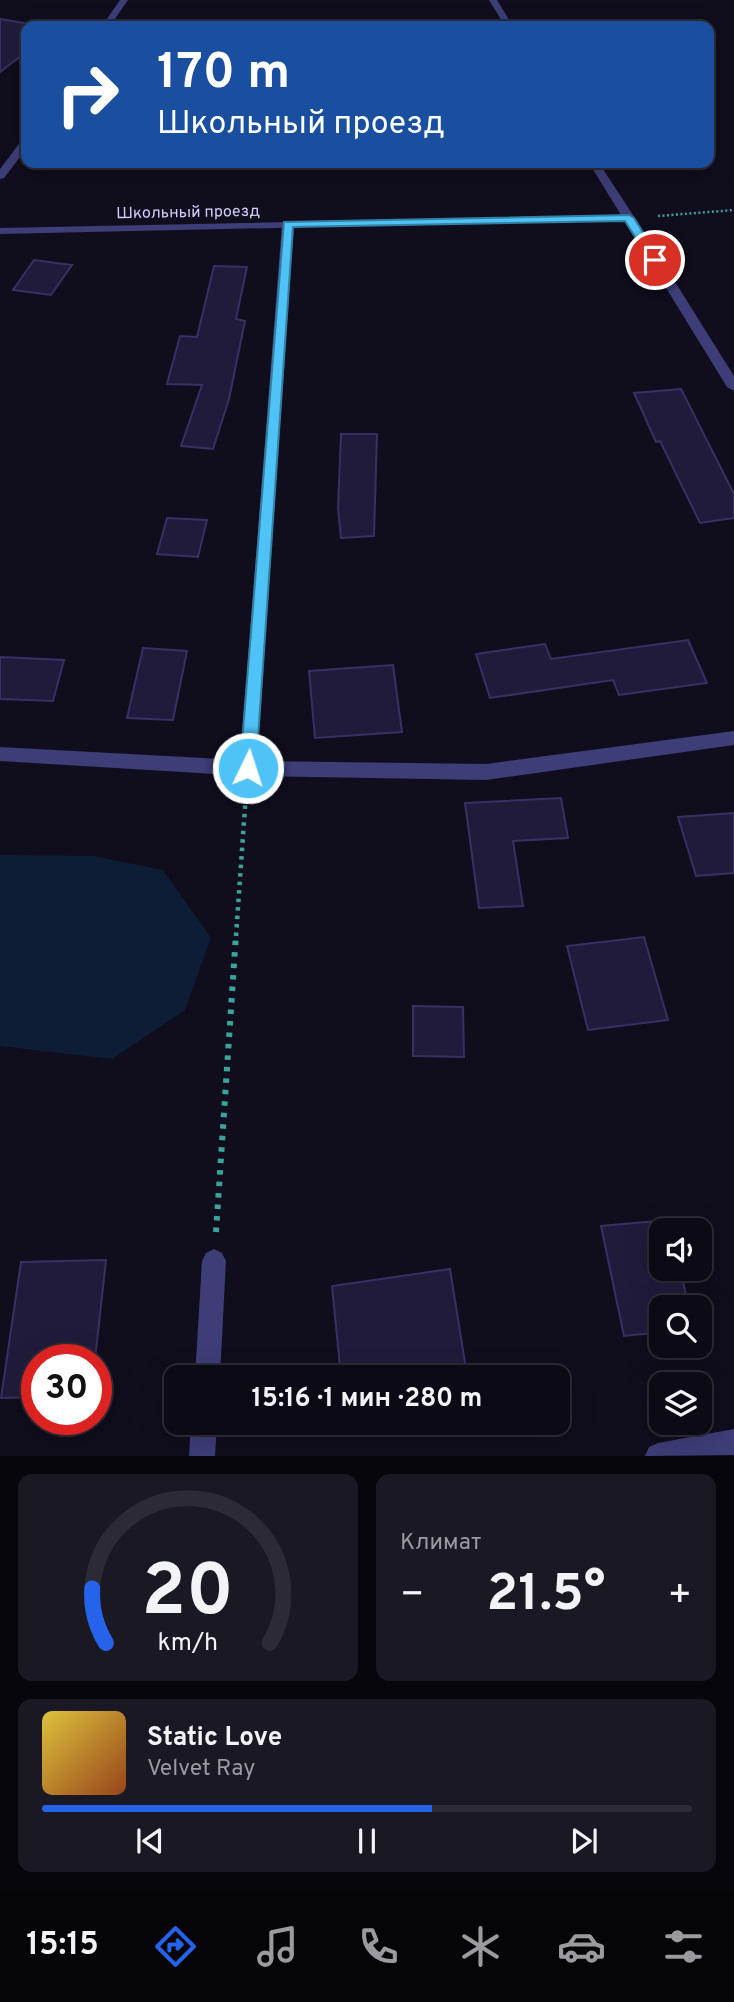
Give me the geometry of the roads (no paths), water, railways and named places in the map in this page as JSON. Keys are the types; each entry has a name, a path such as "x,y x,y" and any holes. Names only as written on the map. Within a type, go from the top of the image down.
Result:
{"street":[{"path":"109,21 124,0"},
{"path":"493,0 506,21"},
{"path":"0,176 21,149"},
{"path":"597,168 734,387"},
{"name":"Школьный проезд","path":"0,231 629,218"},
{"path":"248,768 288,224"},
{"path":"0,754 248,768 486,772 734,738"},
{"path":"208,1365 214,1261"},
{"path":"202,1456 203,1435"},
{"path":"658,1456 734,1442"}],"water":[{"path":"0,855 93,856 163,870 211,938 185,1010 112,1059 0,1046"}]}
